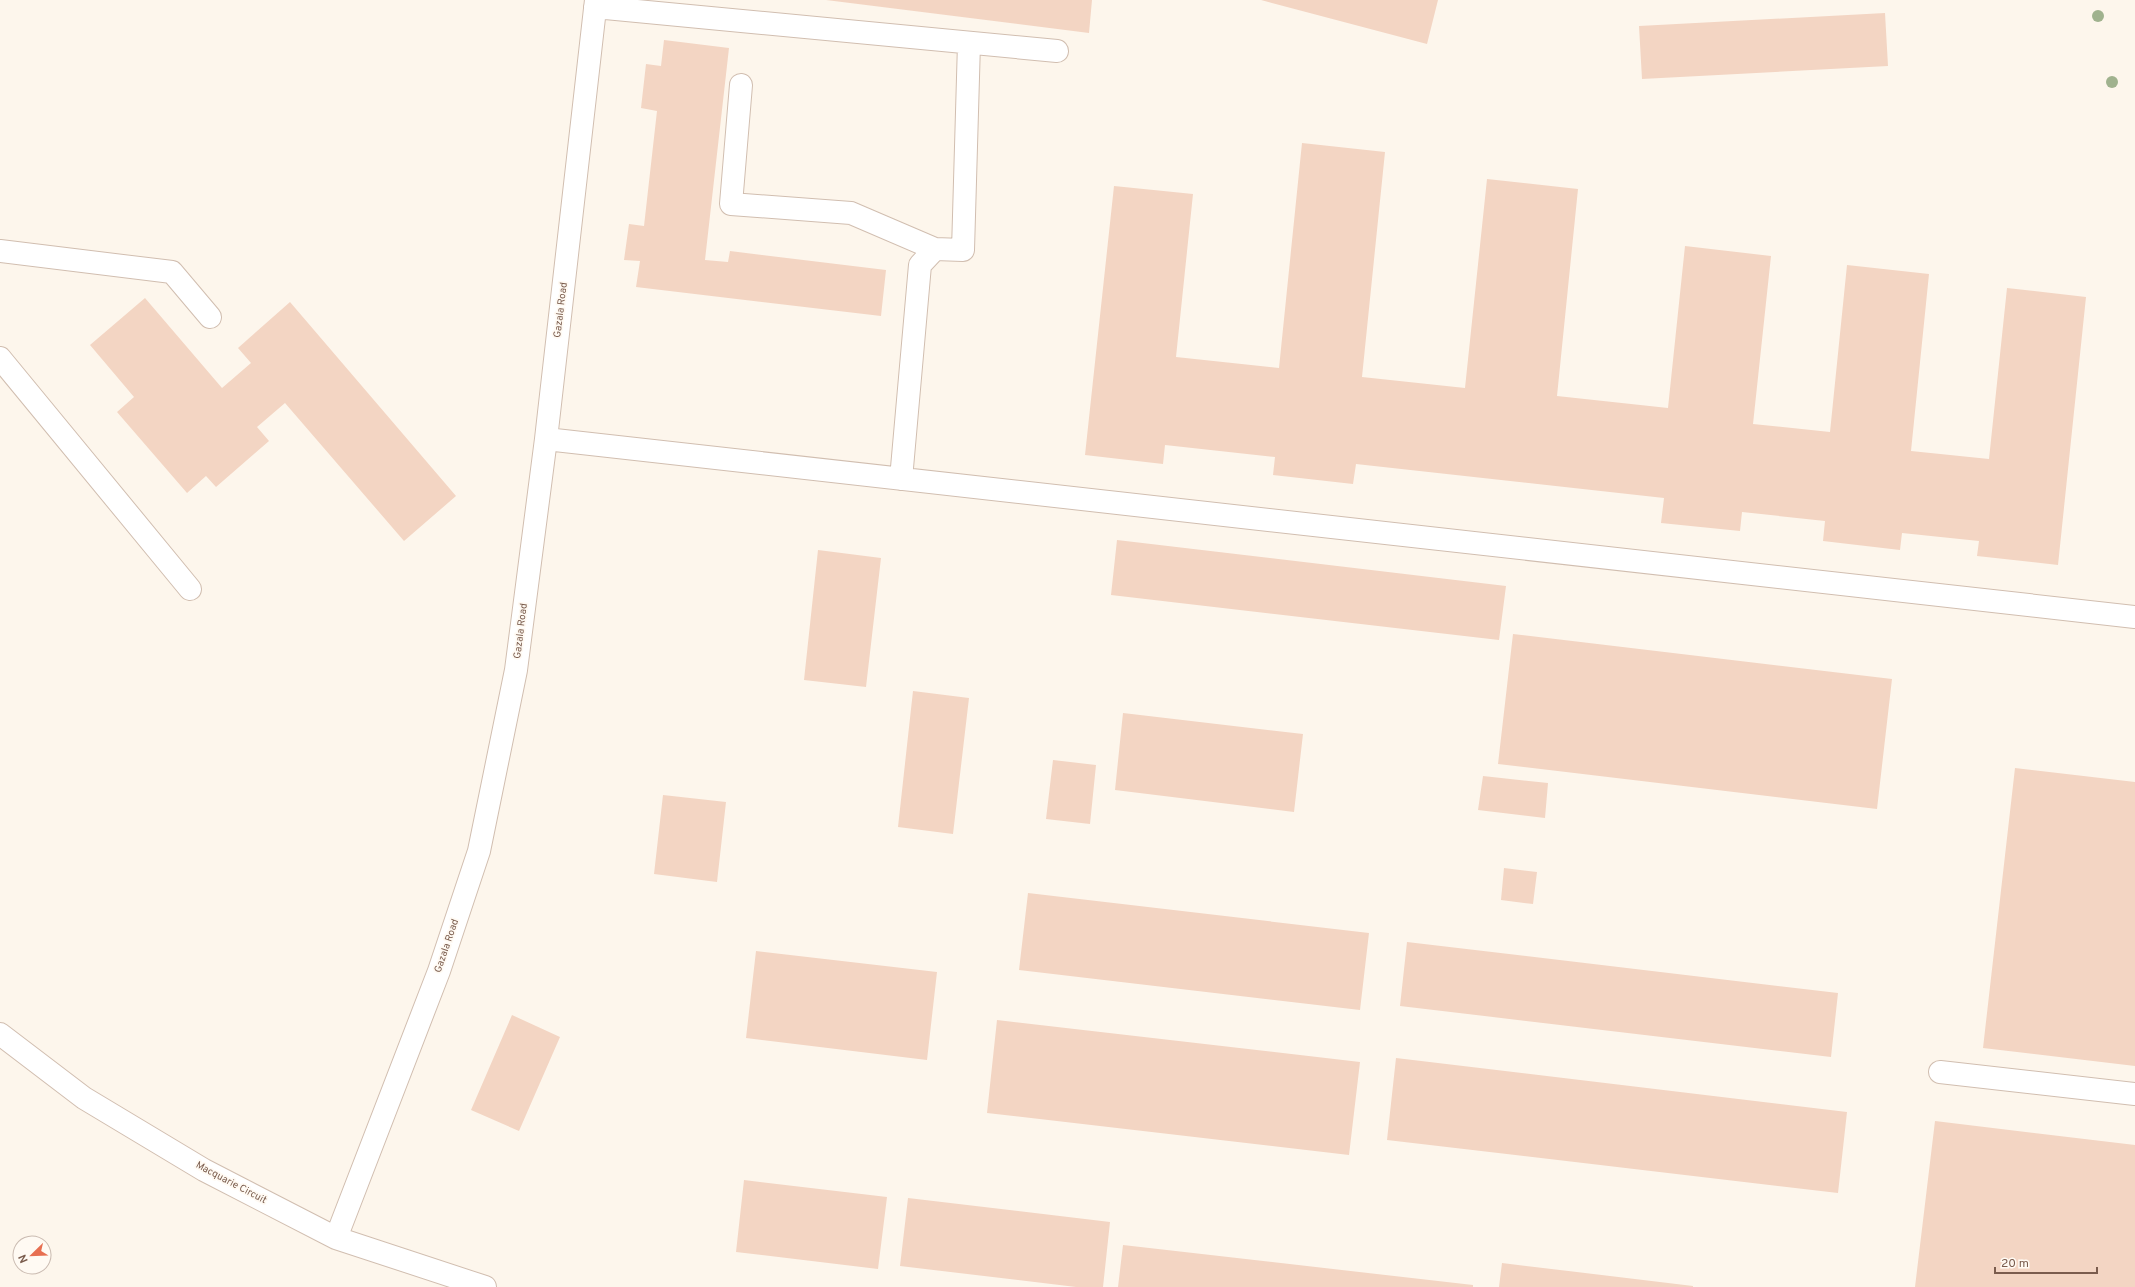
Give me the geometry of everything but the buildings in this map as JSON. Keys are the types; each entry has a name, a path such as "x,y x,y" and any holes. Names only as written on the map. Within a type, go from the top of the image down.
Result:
{"street":[{"path":"596,4 1057,51"},
{"name":"Gazala Road","path":"336,1238 439,971 479,851 516,670 546,439 596,4"},
{"path":"741,85 730,204 850,213 935,250 963,250 969,43"},
{"path":"901,479 920,265 935,250"},
{"path":"0,251 172,272 210,317"},
{"path":"0,358 190,589"},
{"path":"546,439 2135,617"},
{"name":"Macquarie Circuit","path":"0,1034 84,1098 204,1170 336,1238 485,1287"},
{"path":"1940,1072 2135,1094"}]}
